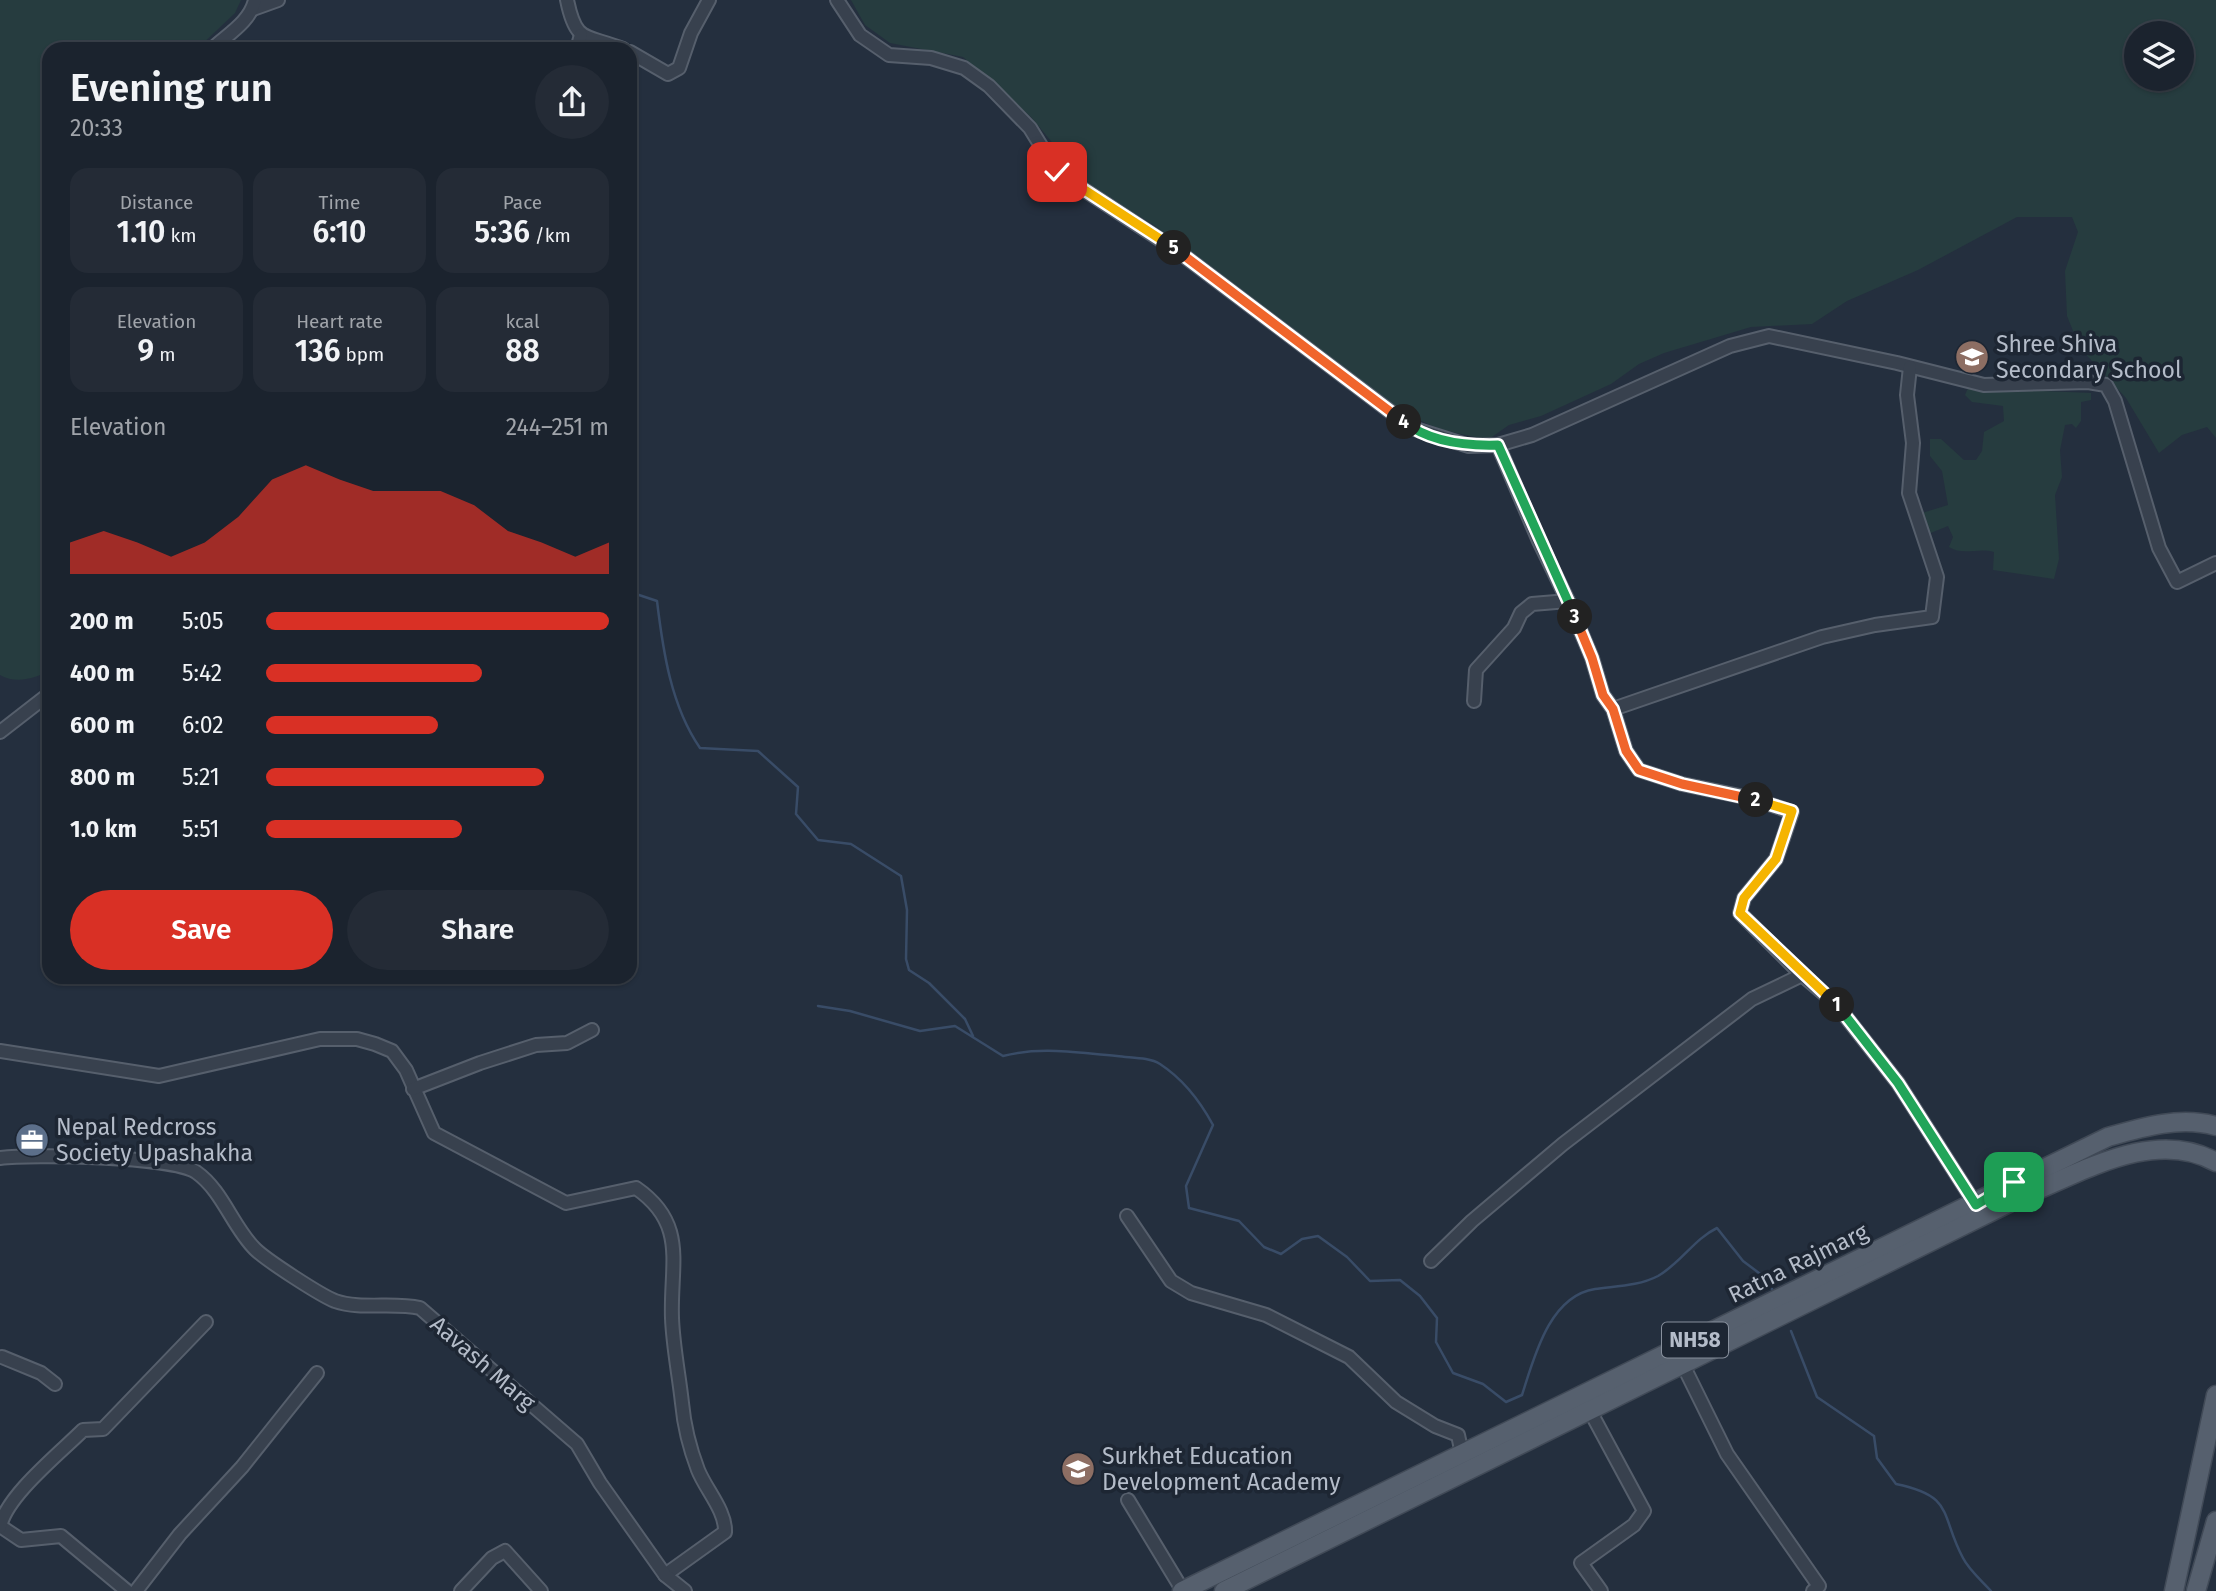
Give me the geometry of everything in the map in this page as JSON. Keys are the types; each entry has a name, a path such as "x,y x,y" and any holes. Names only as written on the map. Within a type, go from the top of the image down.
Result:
{"main road":[{"name":"Ratna Rajmarg","path":"1224,1591 1682,1363 2018,1189 2108,1137 2150,1125 2198,1122 2216,1126"},
{"name":"Ratna Rajmarg","path":"1183,1591 1976,1205 2126,1155 2162,1147 2192,1151 2216,1162"},
{"path":"2174,1591 2216,1395"},
{"path":"2196,1591 2216,1521"}],"street":[{"path":"220,42 239,26 254,5 278,0"},
{"path":"567,0 572,26 581,36 600,42"},
{"path":"637,56 668,74 679,68 691,33 709,0"},
{"path":"837,0 860,35 889,55 932,58 964,68 989,86 1030,128 1057,172 1179,252 1412,428 1469,446 1498,445 1532,435 1730,346 1769,337 1984,385 2088,382 2106,386 2120,414 2160,548 2177,582 2216,563"},
{"path":"579,42 581,36"},
{"path":"1613,709 1822,637 1875,625 1932,617 1937,577 1909,493 1913,443 1907,395 1910,367"},
{"path":"1498,445 1592,658 1603,695 1613,709 1626,751 1639,770 1682,784 1754,799 1792,811 1776,859 1744,898 1740,913 1802,975 1835,1003 1898,1083 1976,1205"},
{"path":"1474,701 1476,670 1514,628 1521,613 1532,604 1568,601"},
{"path":"0,732 42,699"},
{"path":"1431,1261 1472,1221 1563,1144 1752,999 1802,975"},
{"path":"413,1089 537,1045 567,1043 592,1030"},
{"path":"0,1051 159,1076 320,1039 356,1039 391,1051 406,1070 434,1133 566,1203 636,1188 656,1202 670,1224 674,1265 672,1318 683,1410 692,1454 707,1490 725,1521 725,1532 665,1575"},
{"name":"Aavash Marg","path":"0,1158 28,1154 147,1162 189,1169 211,1186 255,1249 328,1297 350,1304 387,1304 420,1308 578,1444 600,1483 665,1575 685,1591"},
{"path":"1127,1216 1171,1281 1191,1293 1266,1315 1349,1357 1396,1402 1435,1426 1458,1435 1462,1454"},
{"path":"127,1591 61,1536 22,1541 0,1527 2,1516 34,1478 83,1430 103,1429 206,1322"},
{"path":"2,1357 41,1373 55,1384"},
{"path":"1682,1363 1727,1454 1818,1586 1813,1591"},
{"path":"136,1591 180,1534 242,1467 317,1373"},
{"path":"1589,1409 1644,1511 1634,1525 1581,1563 1601,1591"},
{"path":"1128,1500 1183,1591"},
{"path":"461,1591 492,1558 505,1552 541,1591"}],"green space":[{"path":"0,0 241,0 235,13 204,42 42,42 42,674 18,680 0,675"},
{"path":"851,0 2216,0 2216,438 2207,427 2182,435 2159,453 2126,398 2080,348 2067,316 2065,271 2078,232 2072,217 2017,217 1918,270 1847,301 1812,324 1751,327 1664,353 1639,364 1611,384 1541,416 1509,425 1489,439 1459,434 1424,422 1385,400 1154,225 1090,188 1031,117 963,57 890,43 865,25"},
{"path":"1968,388 2091,393 2091,400 2081,402 2081,421 2076,428 2072,424 2065,425 2060,450 2062,477 2055,495 2059,559 2054,579 1993,570 1994,552 1960,551 1949,547 1953,537 1948,526 1928,534 1922,513 1948,505 1942,471 1930,456 1930,439 1941,439 1964,460 1976,460 1982,451 1984,432 2004,421 2003,406 1972,402 1965,395"}],"waterway":[{"path":"637,594 657,601 662,639 675,696 700,748 758,751 798,787 796,814 818,840 851,844 901,876 907,910 906,959 909,970 929,983 965,1019 973,1036"},
{"path":"818,1006 850,1011 920,1031 955,1026 1003,1056 1032,1051 1060,1051 1139,1058 1160,1064 1190,1091 1213,1125 1186,1186 1189,1208 1239,1221 1264,1247 1281,1254 1302,1239 1318,1236 1347,1257 1370,1281 1400,1280 1420,1296 1437,1318 1436,1342 1453,1373 1483,1384 1506,1402 1522,1395 1538,1347 1555,1316 1566,1303 1579,1294 1595,1289 1635,1284 1658,1276 1674,1265 1701,1238 1717,1228 1743,1261 1763,1276 1772,1289"},
{"path":"1791,1331 1817,1397 1874,1436 1877,1458 1896,1484 1915,1489 1937,1501 1966,1562 1991,1591"}],"place":[{"name":"Shree Shiva Secondary School","path":"1972,357"},
{"name":"Nepal Redcross Society Upashakha","path":"32,1140"},
{"name":"Surkhet Education Development Academy","path":"1078,1469"}],"route":[{"path":"1057,172 1088,194 1127,215 1179,252 1412,428 1444,441 1469,446 1498,445 1592,658 1603,695 1613,709 1626,751 1639,770 1682,784 1754,799 1792,811 1776,859 1744,898 1740,913 1802,975 1835,1003 1898,1083 1976,1205 2014,1182"}]}
